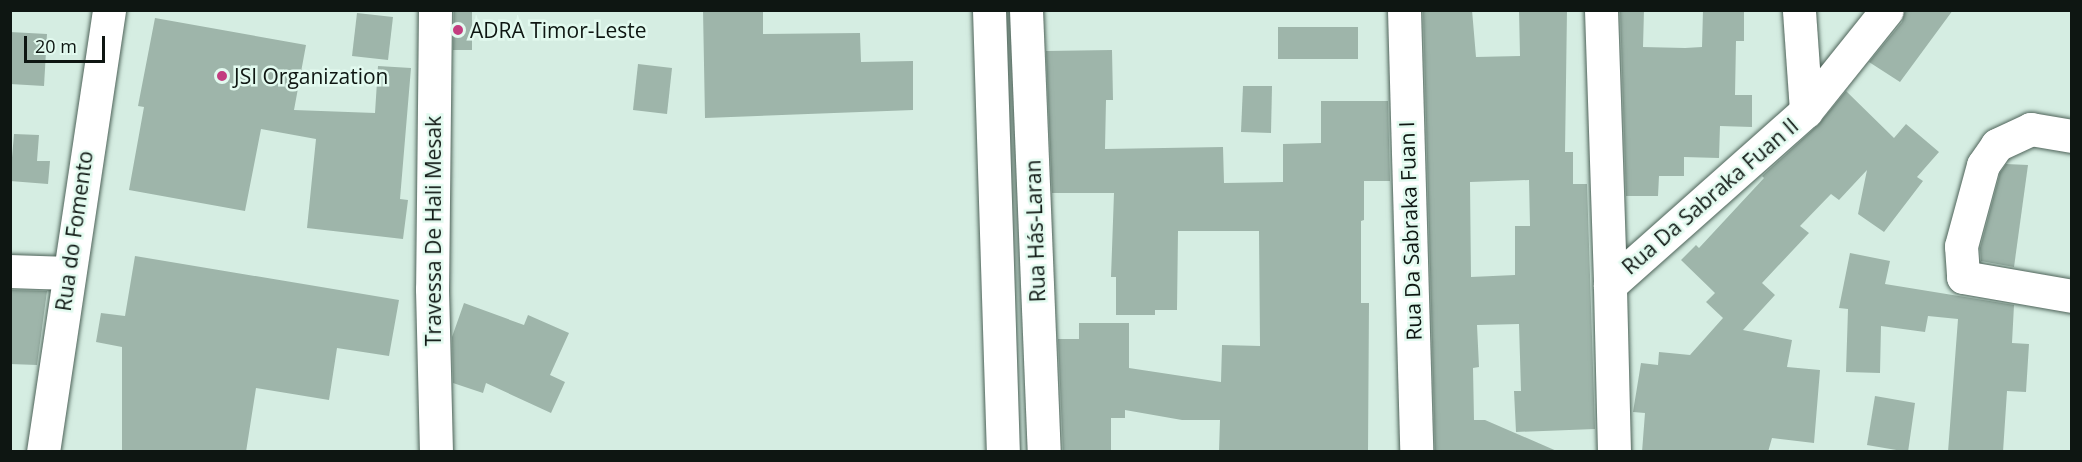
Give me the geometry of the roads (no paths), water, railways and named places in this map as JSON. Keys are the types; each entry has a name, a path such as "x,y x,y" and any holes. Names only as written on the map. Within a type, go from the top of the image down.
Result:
{"street":[{"name":"Rua do Fomento","path":"43,452 38,272 109,10"},
{"name":"Travessa De Hali Mesak","path":"435,10 432,289 436,452"},
{"path":"989,11 1032,10"},
{"name":"Rua Da Sabraka Fuan I","path":"1404,10 1416,452"},
{"path":"1601,10 1610,285"},
{"name":"Rua Da Sabraka Fuan II","path":"1614,452 1610,285 1806,111 1799,10"},
{"path":"1806,111 1887,10"},
{"name":"Rua Hás-Laran","path":"989,11 1004,452"},
{"name":"Rua Hás-Laran","path":"1026,11 1044,452"},
{"path":"2072,136 2031,129 1997,145 1983,165 1961,246 1963,277 2072,296"}],"place":[{"name":"ADRA Timor-Leste","path":"458,30"},
{"name":"JSI Organization","path":"222,76"}]}
